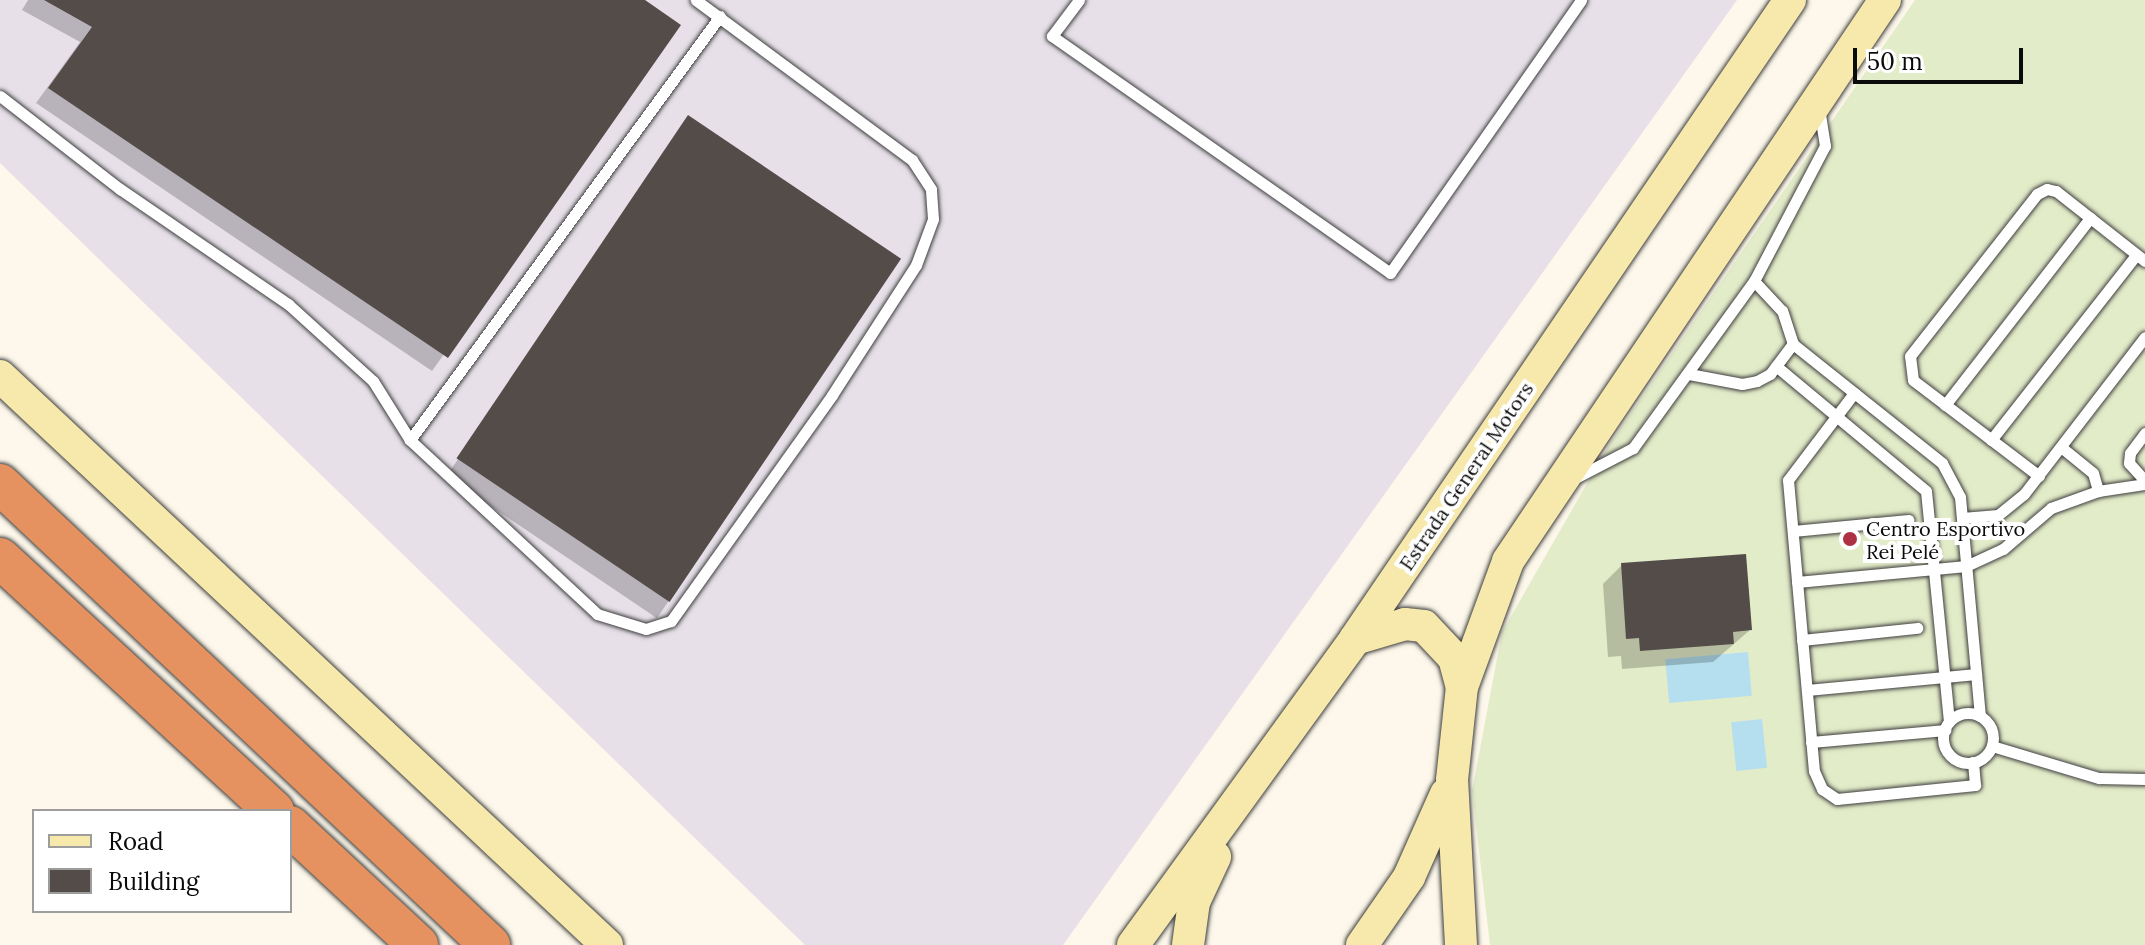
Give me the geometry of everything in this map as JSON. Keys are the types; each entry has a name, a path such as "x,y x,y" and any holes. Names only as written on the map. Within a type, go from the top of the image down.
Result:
{"highway":[{"path":"0,484 490,945"},
{"path":"0,558 272,809"},
{"path":"292,828 418,945"},
{"path":"354,885 406,945"}],"main road":[{"name":"Estrada General Motors","path":"1133,945 1355,639 1790,0"},
{"path":"1461,945 1452,780 1462,687 1508,561 1564,483 1885,0"},
{"path":"0,376 607,945"},
{"path":"1355,639 1405,624 1424,626 1454,658 1462,687"},
{"path":"1188,945 1194,902 1206,873 1267,759"},
{"path":"1362,945 1409,877 1452,780"}],"lane":[{"path":"0,96 120,189 288,304 373,381 410,440 597,614 646,629 671,621 832,395 916,265 933,219 931,189 912,160 696,0"},
{"path":"1079,0 1052,36 1390,273 1581,0"},
{"path":"410,440 720,16"},
{"path":"1564,483 1633,448 1754,281 1825,146 1816,100"},
{"path":"1991,440 2141,258 2056,191 2037,194 1910,356 1913,380 1945,405 1991,440 2039,476"},
{"path":"1945,405 2090,218"},
{"path":"1754,281 1782,311 1793,344 1942,463 1960,497 1980,716 1991,729 1992,746"},
{"path":"1962,518 1998,515 2039,476 2145,337"},
{"path":"1689,374 1742,384 1757,381 1776,366 1793,344"},
{"path":"1776,366 1926,491 1950,754 1973,762"},
{"path":"1854,393 1788,480 1811,742 1822,789 1837,799 1975,785 1973,762"},
{"path":"1797,582 1966,566 2003,549 2051,508 2098,491 2145,482 2129,463 2130,453 2145,433"},
{"path":"2061,447 2093,473 2098,491"},
{"path":"1793,531 1908,520"},
{"path":"1802,640 1917,628"},
{"path":"1807,690 1976,674"},
{"path":"1811,742 1947,726 1963,713 1980,716"},
{"path":"1973,762 1992,746"},
{"path":"1992,746 2099,778 2145,779"}],"shaded area":[{"path":"0,0 1737,0 1063,945 805,945 0,163"}],"green space":[{"name":"Centro Esportivo Rei Pelé","path":"1915,0 2145,0 2145,945 1490,945 1472,791 1502,632 1609,445"}],"water":[{"path":"1748,652 1752,696 1669,703 1665,659"},
{"path":"1762,719 1767,768 1736,771 1731,722"}],"building":[{"path":"44,0 645,0 681,25 448,358 48,88 92,27"},
{"path":"688,115 901,259 670,602 456,458"},
{"path":"1746,554 1752,630 1733,632 1734,644 1640,651 1639,638 1626,639 1621,563"}],"place":[{"name":"Centro Esportivo Rei Pelé","path":"1850,539"}]}
